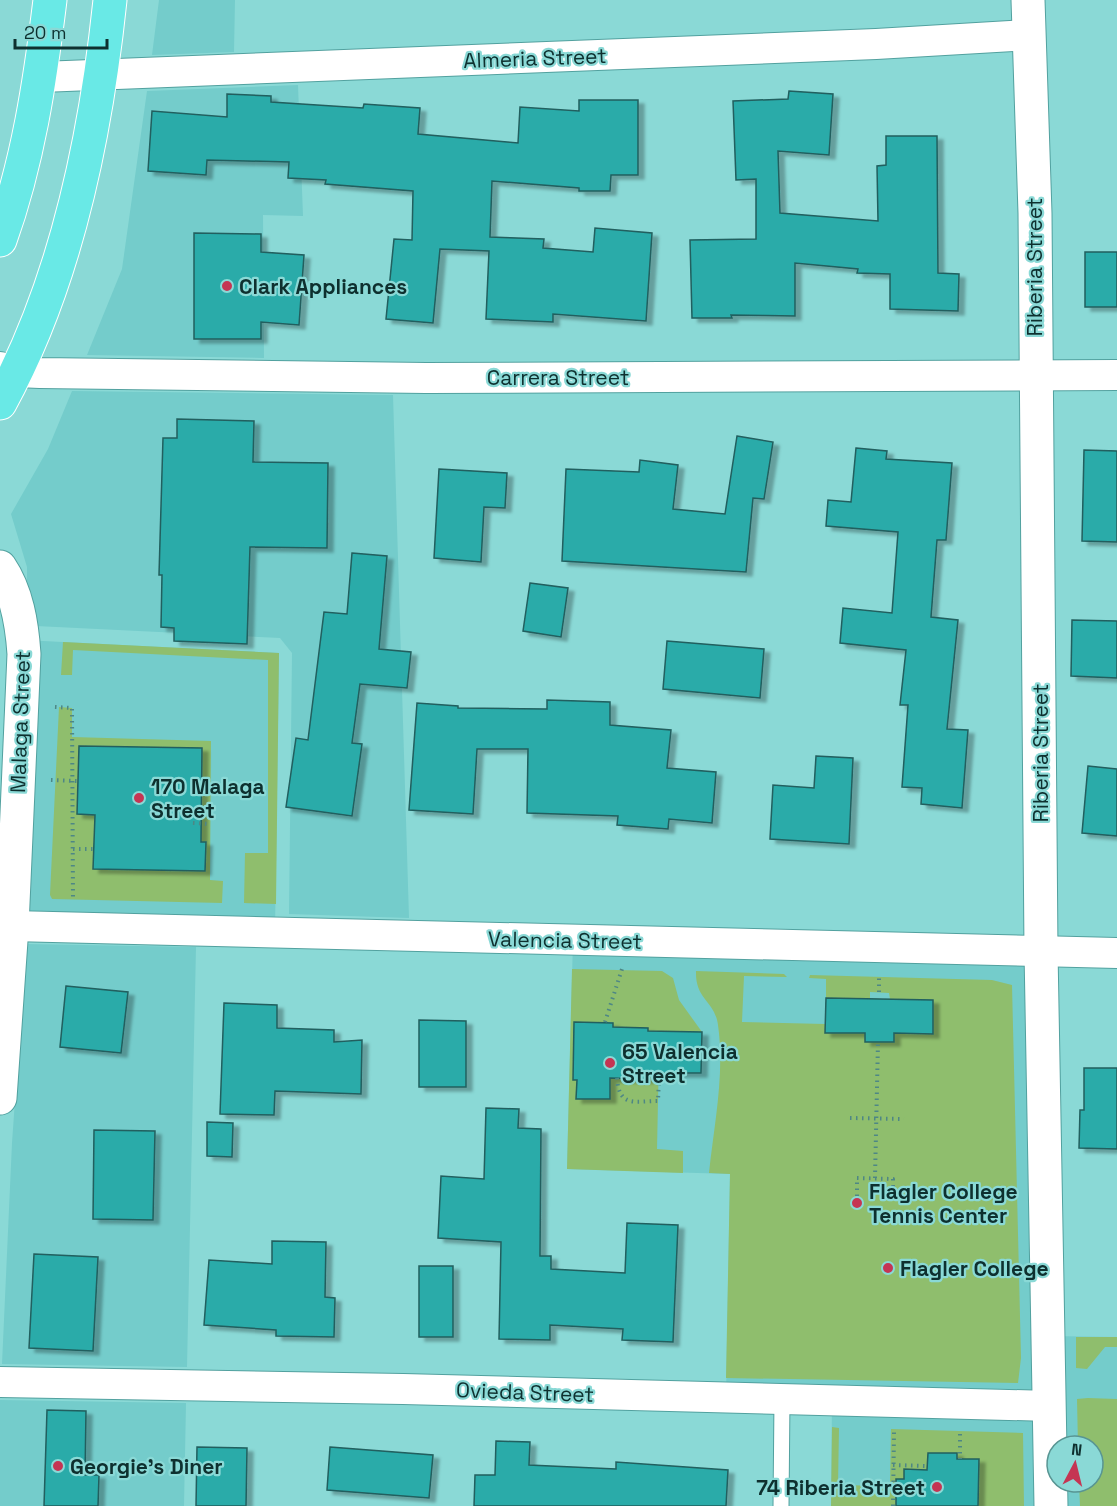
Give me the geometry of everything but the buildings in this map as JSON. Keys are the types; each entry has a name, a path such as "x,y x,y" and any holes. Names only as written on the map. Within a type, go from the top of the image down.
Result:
{"highway":[{"path":"0,240 22,171 40,77 50,0"},
{"path":"0,403 8,369 68,229 102,75 110,0"}],"street":[{"name":"Riberia Street","path":"1028,0 1035,213 1034,375 1040,680 1041,951 1051,1506"},
{"name":"Almeria Street","path":"40,77 876,44 1029,35"},
{"name":"Carrera Street","path":"8,369 426,378 1117,375"},
{"name":"Malaga Street","path":"0,567 10,582 20,620 24,654 12,926 0,1098"},
{"name":"Valencia Street","path":"12,926 1117,953"},
{"name":"Ovieda Street","path":"0,1382 1050,1406"}],"lane":[{"path":"781,1506 782,1399"}],"path":[{"path":"54,718 55,698"},
{"path":"55,707 72,708 73,906"},
{"path":"50,792 51,770"},
{"path":"51,780 78,782"},
{"path":"193,823 210,824"},
{"path":"73,849 94,849"},
{"path":"605,1022 623,966 613,965"},
{"path":"879,972 879,992"},
{"path":"875,1178 878,1042"},
{"path":"617,1078 620,1096 626,1101 658,1101 659,1078"},
{"path":"850,1118 904,1119"},
{"path":"857,1202 857,1178 875,1178 893,1179 893,1203"},
{"path":"893,1506 894,1425"},
{"path":"960,1427 960,1459"},
{"path":"893,1465 927,1466"}],"shaded area":[{"path":"159,0 235,0 234,52 152,55"},
{"path":"298,85 303,216 263,215 264,358 87,355 122,269 147,91"},
{"path":"72,391 393,395 409,918 289,914 292,653 280,638 36,626 27,581 27,567 11,514 48,449"},
{"path":"23,640 279,653 275,931 12,926"},
{"name":"Flagler College","path":"573,940 1041,951 1049,1336 1117,1337 1117,1506 831,1506 832,1400 726,1397 730,1174 567,1169"},
{"path":"26,944 196,947 187,1367 2,1364 12,1143"},
{"path":"0,1400 186,1403 184,1506 0,1506"}],"green space":[{"path":"63,642 279,653 276,904 244,903 245,853 268,853 268,660 73,650 72,675 61,675"},
{"path":"59,707 72,708 72,737 211,741 210,880 223,881 222,903 52,899 50,895"},
{"path":"572,969 662,971 673,978 679,1000 702,1032 648,1031 648,1028 613,1027 612,1022 574,1022 573,1079 577,1080 576,1098 609,1099 610,1078 647,1079 648,1054 659,1054 657,1149 683,1151 683,1173 567,1169"},
{"name":"Flagler College Tennis Center","path":"696,971 784,974 787,977 744,976 742,1022 825,1024 825,1032 865,1033 865,1042 893,1042 894,1033 933,1034 933,1000 890,999 889,993 870,992 870,999 826,998 826,979 809,978 810,975 992,980 1012,985 1021,1358 1018,1383 726,1378 730,1174 709,1173 718,1099 720,1043 716,1017 702,995"},
{"path":"1076,1337 1117,1337 1117,1347 1105,1347 1087,1369 1076,1368"},
{"path":"1077,1399 1117,1399 1117,1506 1080,1506 1080,1494 1105,1494 1105,1434 1078,1434"},
{"path":"832,1427 839,1428 838,1485 890,1486 891,1429 1023,1433 1024,1506 831,1506"}],"place":[{"name":"Clark Appliances","path":"227,286"},
{"name":"170 Malaga Street","path":"139,798"},
{"name":"65 Valencia Street","path":"610,1063"},
{"name":"Flagler College Tennis Center","path":"857,1203"},
{"name":"Flagler College","path":"888,1268"},
{"name":"Georgie's Diner","path":"58,1466"},
{"name":"74 Riberia Street","path":"937,1487"}]}
